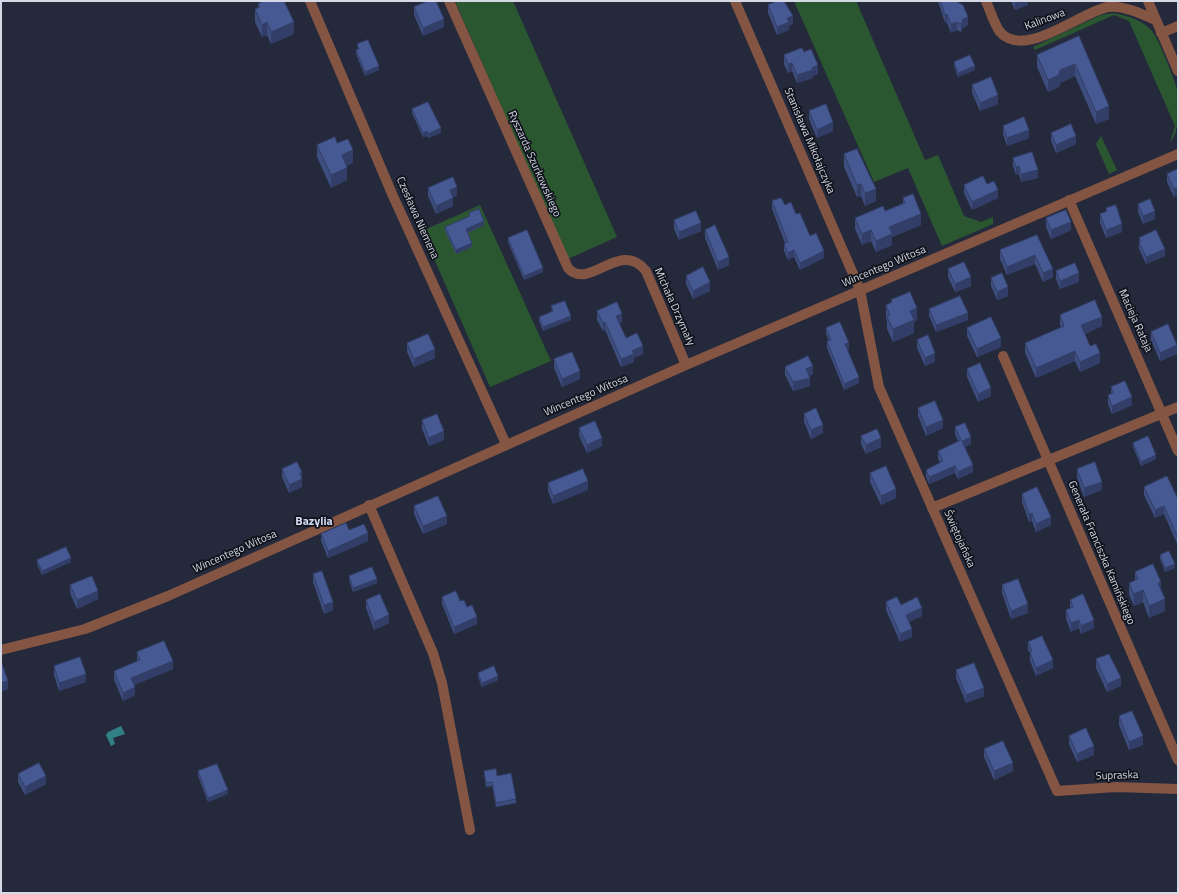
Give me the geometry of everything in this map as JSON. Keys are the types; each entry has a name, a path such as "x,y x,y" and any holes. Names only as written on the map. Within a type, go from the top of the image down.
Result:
{"street":[{"name":"Czesława Niemena","path":"310,1 393,196 506,444"},
{"name":"Ryszarda Szurkowskiego","path":"449,1 568,268 573,274 581,275 615,261 635,261"},
{"name":"Stanisława Mikołajczyka","path":"735,1 860,290"},
{"name":"Kalinowa","path":"986,1 1000,31 1011,40 1027,42 1112,4 1138,12 1155,20"},
{"path":"1148,1 1178,71"},
{"path":"1161,33 1178,26"},
{"name":"Wincentego Witosa","path":"1,650 85,629 168,596 369,505 686,365 1178,154"},
{"name":"Macieja Rataja","path":"1069,200 1178,451"},
{"name":"Michała Drzymały","path":"635,261 642,266 646,272 686,365"},
{"name":"Świętojańska","path":"860,290 878,387 1057,791"},
{"name":"Generała Franciszka Kamińskiego","path":"1003,356 1178,760"},
{"path":"932,508 1178,407"},
{"path":"369,505 433,653 442,683 470,830"},
{"name":"Supraska","path":"1057,791 1116,787 1178,788"}],"shaded area":[{"path":"455,1 513,1 617,237 568,259"},
{"path":"794,1 856,1 925,160 938,155 964,216 981,222 993,217 993,224 942,246 908,168 874,182"},
{"path":"1114,13 1134,19 1148,27 1152,31 1163,51 1178,93 1177,127 1173,139 1170,142 1175,126 1129,21 1114,15 1035,50 1033,47 1101,15"},
{"path":"1101,136 1117,170 1109,174 1096,144"},
{"path":"480,205 551,361 490,387 422,231"},
{"path":"121,726 125,734 113,738 115,744 111,746 106,735 108,732"}],"building":[{"path":"264,1 284,1 294,22 271,32 267,22 262,25 255,9 260,7 258,4"},
{"path":"428,1 436,1 444,19 423,28 414,7"},
{"path":"777,1 784,1 793,16 787,18 789,22 777,27 768,5"},
{"path":"941,1 958,1 957,2 963,5 968,17 963,19 961,24 957,22 951,24 947,14 945,15"},
{"path":"1079,36 1109,106 1096,112 1075,64 1060,70 1059,75 1048,80 1037,55"},
{"path":"368,40 379,66 365,72 356,50 359,49 357,44"},
{"path":"802,48 804,52 811,49 818,65 812,68 813,70 797,75 792,63 788,64 784,55"},
{"path":"970,55 975,66 958,73 954,62"},
{"path":"991,77 998,95 980,103 972,85"},
{"path":"428,102 441,128 428,134 427,131 423,133 412,109"},
{"path":"826,104 833,122 817,130 809,111"},
{"path":"1024,117 1029,130 1007,138 1003,126"},
{"path":"1071,124 1076,136 1056,145 1051,133"},
{"path":"335,137 337,143 348,139 353,150 342,155 347,168 331,175 317,145"},
{"path":"857,149 876,189 865,193 861,184 857,185 844,154"},
{"path":"1032,152 1038,170 1021,174 1019,166 1016,167 1013,158"},
{"path":"1178,169 1178,187 1174,189 1167,174"},
{"path":"983,176 987,184 994,181 998,190 972,202 964,185"},
{"path":"453,177 457,187 450,190 453,198 436,206 428,188"},
{"path":"913,194 921,214 889,227 892,234 876,241 871,230 862,234 855,218 883,206 885,211 905,203 903,198"},
{"path":"781,198 785,205 791,202 796,214 800,213 810,236 816,233 824,251 800,263 794,250 788,253 784,244 788,242 772,201"},
{"path":"1150,199 1155,211 1143,216 1138,204"},
{"path":"1116,205 1122,224 1106,230 1100,214 1107,211 1106,208"},
{"path":"479,209 484,221 466,229 472,243 456,250 445,227 470,216 469,213"},
{"path":"1066,210 1071,222 1051,230 1046,218"},
{"path":"696,211 701,223 679,232 674,220"},
{"path":"715,225 729,257 718,262 705,230"},
{"path":"527,230 543,268 524,276 508,238"},
{"path":"1156,230 1165,249 1146,257 1139,242 1141,241 1139,238"},
{"path":"1037,235 1053,269 1043,273 1035,255 1007,267 1000,250"},
{"path":"964,262 971,277 955,284 948,269"},
{"path":"1075,263 1079,273 1060,281 1056,271"},
{"path":"703,267 710,282 693,291 686,276"},
{"path":"1002,273 1008,287 997,292 991,278"},
{"path":"910,292 917,308 910,311 914,320 893,329 887,317 890,315 886,305 892,302 891,300"},
{"path":"960,296 968,313 936,325 929,309"},
{"path":"1095,300 1102,317 1081,325 1090,346 1096,344 1100,353 1080,362 1075,351 1036,368 1025,343 1064,326 1060,315"},
{"path":"565,301 571,316 543,327 539,317 553,311 551,306"},
{"path":"617,302 622,314 616,316 626,338 637,333 643,346 632,351 634,354 621,359 605,322 603,323 597,311"},
{"path":"991,317 1001,338 977,349 967,328"},
{"path":"840,322 849,343 845,344 859,377 844,384 827,341 831,340 826,328"},
{"path":"1168,324 1177,345 1160,353 1151,332"},
{"path":"428,334 435,349 414,359 407,343"},
{"path":"928,335 935,353 925,358 917,340"},
{"path":"572,352 580,371 562,379 554,359"},
{"path":"808,356 813,366 806,369 810,378 793,382 785,367"},
{"path":"980,363 991,388 978,394 967,369"},
{"path":"1125,381 1132,397 1112,406 1108,395 1113,393 1111,387"},
{"path":"935,401 943,420 926,427 918,408"},
{"path":"816,408 823,425 811,430 804,414"},
{"path":"437,414 444,431 429,438 422,420"},
{"path":"595,421 602,438 587,445 579,428"},
{"path":"965,423 971,437 962,441 973,465 958,472 955,466 929,477 926,470 943,461 938,451 961,440 955,427"},
{"path":"877,429 881,438 866,445 861,436"},
{"path":"1148,436 1156,455 1141,462 1133,443"},
{"path":"297,462 302,472 300,473 302,479 289,485 282,469"},
{"path":"1095,462 1102,482 1084,488 1077,469"},
{"path":"886,466 896,489 881,496 870,473"},
{"path":"583,469 588,481 553,496 548,483"},
{"path":"1167,476 1178,499 1178,538 1164,506 1155,510 1144,487"},
{"path":"1037,487 1051,517 1036,524 1032,513 1029,514 1022,494"},
{"path":"438,496 447,516 423,526 414,506"},
{"path":"346,523 349,530 364,524 368,533 328,551 321,534"},
{"path":"66,547 71,558 42,571 37,560"},
{"path":"1169,551 1175,564 1165,568 1160,555"},
{"path":"1153,564 1161,582 1158,583 1165,599 1149,606 1143,590 1134,594 1129,583 1138,579 1135,572"},
{"path":"372,567 377,579 353,588 349,576"},
{"path":"322,571 333,602 324,605 313,574"},
{"path":"92,576 98,591 77,600 70,585"},
{"path":"1018,579 1028,604 1011,611 1002,585"},
{"path":"456,591 460,601 464,600 467,607 472,605 477,617 454,627 442,597"},
{"path":"380,594 389,615 374,622 366,600"},
{"path":"1083,594 1094,620 1081,626 1079,620 1071,623 1066,610 1073,607 1070,600"},
{"path":"897,597 901,605 917,597 922,608 906,615 912,629 900,634 886,602"},
{"path":"1042,636 1053,660 1036,668 1030,653 1032,651 1028,642"},
{"path":"164,641 173,661 131,678 135,687 123,693 114,671 140,660 137,652"},
{"path":"1109,654 1121,678 1107,684 1096,659"},
{"path":"80,657 86,674 59,683 54,666"},
{"path":"974,663 984,688 966,695 956,670"},
{"path":"1,664 8,681 1,683"},
{"path":"494,666 498,676 482,683 478,673"},
{"path":"1132,711 1143,736 1129,742 1119,716"},
{"path":"1086,728 1094,746 1077,754 1069,736"},
{"path":"1003,741 1013,763 994,771 984,749"},
{"path":"39,763 46,776 25,787 18,774"},
{"path":"217,764 228,790 208,798 198,771"},
{"path":"496,769 497,776 511,773 516,799 496,803 492,782 486,783 484,771"}],"district":[{"name":"Bazylia","path":"314,522"}]}
